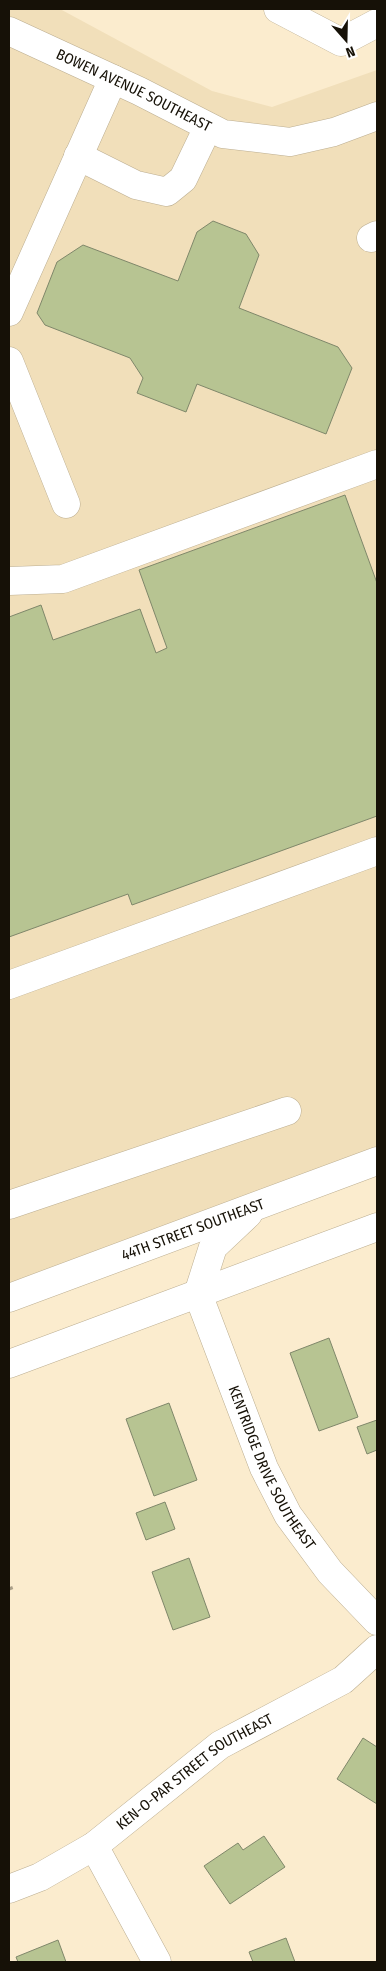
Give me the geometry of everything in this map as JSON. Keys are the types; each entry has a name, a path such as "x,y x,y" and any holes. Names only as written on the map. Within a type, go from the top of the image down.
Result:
{"street":[{"path":"278,9 340,42 377,23"},
{"name":"BOWEN AVENUE SOUTHEAST","path":"9,31 113,79 223,134 290,142 334,132 377,116"},
{"path":"9,312 113,79"},
{"path":"78,156 136,185 167,192 183,179 208,127"},
{"path":"9,361 66,504"},
{"path":"9,580 63,578 375,472"},
{"path":"9,985 377,851"},
{"path":"9,1205 286,1111"},
{"name":"44TH STREET SOUTHEAST","path":"9,1298 377,1161"},
{"path":"198,1294 213,1247 256,1206"},
{"path":"9,1364 377,1227"},
{"name":"KENTRIDGE DRIVE SOUTHEAST","path":"198,1294 264,1468 288,1515 330,1572 377,1621"},
{"name":"KEN-O-PAR STREET SOUTHEAST","path":"9,1889 40,1877 94,1846 220,1745 343,1680 377,1649"},
{"path":"94,1846 157,1962"}],"path":[{"path":"9,1589 14,1587"}],"shaded area":[{"path":"9,9 60,9 212,91 272,107 377,70 377,1146 9,1283"}],"building":[{"path":"213,221 246,234 259,255 239,308 338,347 352,368 326,434 197,384 186,412 137,393 143,378 130,358 45,325 37,313 57,262 83,245 178,281 197,232"},
{"path":"345,495 377,583 377,816 132,905 128,894 9,937 9,617 41,605 53,640 140,609 156,653 167,648 139,570"},
{"path":"329,1338 358,1417 319,1431 290,1353"},
{"path":"169,1403 197,1480 154,1496 126,1419"},
{"path":"377,1420 377,1450 367,1454 357,1427"},
{"path":"165,1502 175,1529 146,1540 136,1513"},
{"path":"189,1558 210,1617 173,1630 152,1572"},
{"path":"363,1738 377,1747 377,1804 337,1779"},
{"path":"264,1836 285,1867 230,1904 204,1866 238,1843 243,1850"},
{"path":"286,1938 295,1962 253,1962 249,1952"},
{"path":"58,1940 66,1962 18,1962 16,1957"}]}
